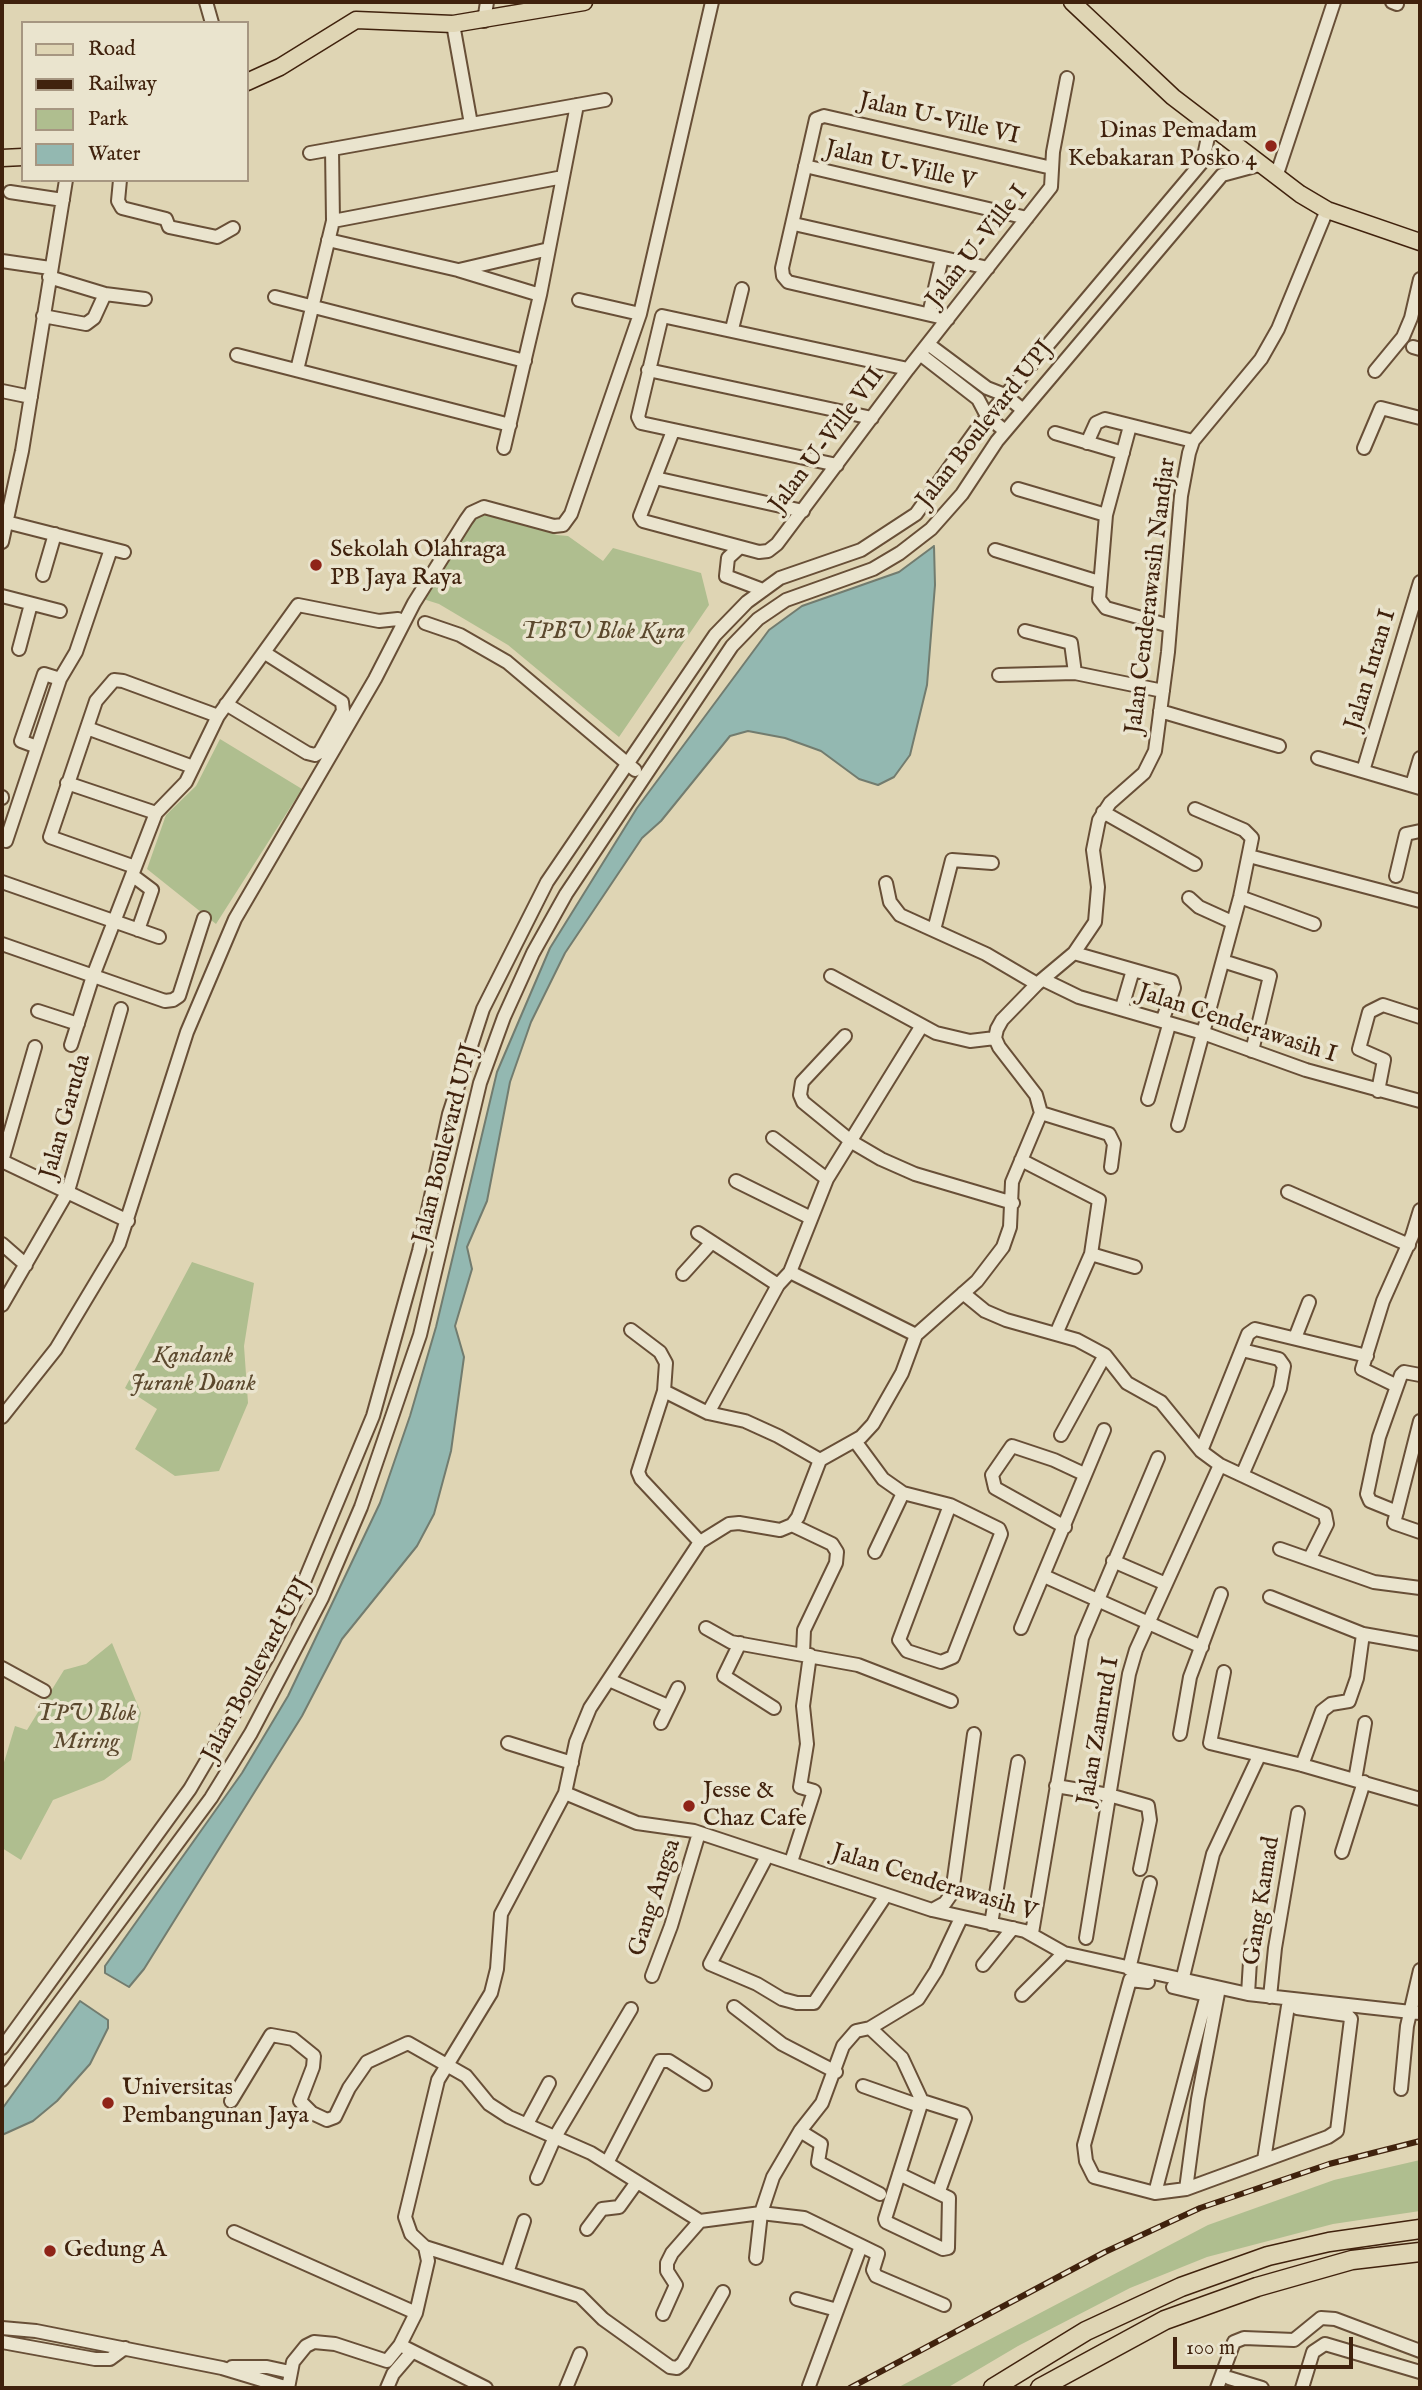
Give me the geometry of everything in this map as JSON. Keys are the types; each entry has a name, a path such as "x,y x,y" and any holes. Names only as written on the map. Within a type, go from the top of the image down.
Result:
{"highway":[{"path":"993,2388 1086,2331 1181,2287 1280,2253 1329,2242 1420,2229"},
{"path":"1040,2388 1165,2320 1257,2287 1352,2260 1420,2252"}],"main road":[{"path":"248,82 280,66 355,20 453,24 484,21 555,5 584,2"},
{"path":"1072,2 1210,127 1276,177 1327,210 1420,242"},
{"path":"2,158 21,157"}],"street":[{"path":"206,2 211,21"},
{"path":"484,21 487,2"},
{"path":"2,1417 56,1349 112,1256 128,1221 187,1032 235,919 375,679 415,603 471,513 484,507 554,526 567,521 640,314 712,2"},
{"path":"1276,177 1334,2"},
{"path":"453,24 471,124"},
{"name":"Jalan U-Ville I","path":"924,349 1051,187 1067,78"},
{"path":"310,153 605,100"},
{"path":"504,448 540,295 577,105"},
{"name":"Jalan U-Ville VI","path":"805,166 816,120 824,116 1052,168"},
{"name":"Jalan Boulevard UPJ","path":"2,2048 190,1789 268,1656 299,1594 373,1416 419,1251 446,1126 483,1009 547,882 715,635 747,602 780,578 861,550 916,514 987,416 1203,161 1210,127"},
{"path":"297,370 332,221 332,149"},
{"path":"1203,161 1222,175 1259,165"},
{"path":"805,166 782,268 783,276 788,282 948,319"},
{"name":"Jalan U-Ville V","path":"805,166 1027,218"},
{"name":"Jalan Boulevard UPJ","path":"2,2080 211,1798 251,1733 322,1598 361,1507 412,1359 480,1083 504,1017 533,953 566,894 732,646 758,619 786,600 873,569 900,553 931,529 962,494 1005,431 1222,175"},
{"path":"332,221 563,177"},
{"path":"2,542 31,397 49,272 66,182"},
{"path":"120,182 118,201 122,208 166,219 169,227 217,237 233,228"},
{"path":"10,192 63,200"},
{"name":"Jalan Cenderawasih Nandjar","path":"995,1038 1002,1020 1074,953 1095,922 1098,887 1093,841 1103,812 1149,767 1155,751 1186,462 1194,441 1261,359 1288,308 1327,210"},
{"path":"794,224 988,268"},
{"path":"328,240 458,270 540,295"},
{"path":"458,270 549,249"},
{"path":"929,314 943,258"},
{"path":"2,261 49,272 105,295 145,299"},
{"path":"1375,370 1403,337 1411,318 1420,279"},
{"path":"732,329 742,289"},
{"path":"43,316 86,324 94,318 105,295"},
{"path":"275,297 525,361"},
{"path":"579,300 640,314"},
{"path":"837,465 641,423 638,417 662,316 908,369"},
{"path":"924,349 987,388 1005,395 1023,410"},
{"path":"924,349 978,399 987,416 1005,431"},
{"name":"Jalan U-Ville VII","path":"740,547 768,551 777,544 924,349"},
{"path":"237,355 510,425"},
{"path":"648,370 872,418"},
{"path":"978,399 987,388"},
{"path":"2,391 31,397"},
{"path":"1364,448 1381,408 1420,418"},
{"path":"1087,443 1100,419 1194,441"},
{"path":"1130,426 1106,516 1099,598 1106,608 1170,626"},
{"path":"673,431 640,516 643,522 740,547"},
{"path":"1055,433 1123,453"},
{"path":"655,478 803,510"},
{"path":"1018,489 1106,516"},
{"path":"5,521 117,551 76,652 60,680 6,841"},
{"path":"43,576 55,534"},
{"path":"740,547 728,558 726,576 763,590"},
{"path":"995,550 1099,582"},
{"name":"Jalan Intan I","path":"1363,771 1420,582"},
{"path":"2,596 60,611"},
{"path":"19,649 31,604"},
{"path":"71,1045 93,976 156,813 186,782 218,716 298,605 379,621 398,619"},
{"path":"425,623 460,635 507,662 645,777"},
{"path":"1025,631 1071,643 1075,673"},
{"path":"226,705 307,753 315,755 320,752 342,711 342,702 265,653"},
{"path":"999,675 1075,673 1163,691"},
{"path":"138,930 152,890 134,871 50,837 96,701 114,681 123,681 218,716"},
{"path":"1160,711 1279,747"},
{"path":"87,728 193,766"},
{"path":"1318,758 1416,787 1420,758"},
{"path":"67,783 156,813"},
{"path":"1178,1125 1240,897 1252,838 1248,832 1195,809"},
{"path":"1103,812 1195,864"},
{"path":"1396,876 1406,834 1411,830 1420,831"},
{"path":"1249,856 1420,901"},
{"path":"934,930 952,860 992,863"},
{"path":"2,882 159,937"},
{"name":"Jalan Cenderawasih I","path":"886,883 894,909 1040,982 1079,997 1167,1021 1378,1091 1420,1101"},
{"path":"1240,897 1314,924"},
{"path":"1189,898 1199,907 1232,922"},
{"path":"2,944 164,1001 173,1000 178,996 204,918"},
{"path":"1074,953 1173,982 1167,1021 1148,1099"},
{"path":"1229,963 1270,976 1252,1051"},
{"path":"1123,1004 1133,970"},
{"path":"723,2292 683,2363 677,2368 670,2367 649,2354 580,2296 425,2247 411,2234 405,2217 438,2080 491,1993 497,1969 501,1914 565,1793 576,1742 590,1708 700,1542 729,1524 739,1522 780,1530 792,1525 799,1517 820,1460 855,1441 873,1424 886,1403 916,1335 977,1281 1003,1247 1013,1203 1012,1182 1041,1113 1036,1095 995,1038 960,1040 921,1027 831,976"},
{"path":"1378,1091 1384,1060 1359,1049 1369,1012 1374,1007 1383,1006 1420,1017"},
{"name":"Jalan Garuda","path":"2,1305 68,1191 121,1009"},
{"path":"38,1011 78,1024"},
{"path":"708,1413 778,1285 790,1272 827,1179 921,1027"},
{"path":"845,1036 800,1088 803,1101 852,1142 881,1159 915,1174 1013,1203"},
{"path":"35,1047 2,1161 128,1221"},
{"path":"1041,1113 1109,1134 1114,1144 1111,1167"},
{"path":"773,1138 827,1179"},
{"path":"1021,1160 1094,1195 1100,1208 1091,1254 1056,1334"},
{"path":"736,1181 811,1218"},
{"path":"1288,1192 1409,1245"},
{"path":"1397,1386 1362,1371 1383,1301 1409,1245 1420,1210"},
{"path":"698,1233 778,1285"},
{"path":"683,1274 712,1242"},
{"path":"2,1244 26,1265"},
{"path":"1091,1254 1135,1267"},
{"path":"790,1272 916,1335"},
{"path":"963,1293 985,1311 1006,1320 1077,1340 1105,1355 1127,1383 1168,1409 1201,1451 1220,1465 1243,1473 1325,1514 1327,1524 1310,1558"},
{"path":"1296,1338 1309,1302"},
{"path":"1201,1451 1248,1334 1255,1329 1367,1356"},
{"path":"631,1330 660,1352 666,1363 664,1391 638,1472 641,1479 700,1542"},
{"path":"1242,1350 1279,1359 1284,1366 1280,1388 1243,1473"},
{"path":"1061,1436 1105,1355"},
{"path":"1397,1512 1370,1501 1367,1494 1379,1437 1397,1386 1404,1372 1420,1375"},
{"path":"664,1391 708,1413 745,1421 820,1460"},
{"path":"1420,1421 1395,1526 1420,1532"},
{"path":"1021,1628 1104,1430"},
{"path":"855,1441 883,1479 904,1493 950,1505 999,1529 1001,1534 953,1657 941,1662 907,1651 900,1640 950,1505"},
{"path":"1065,1527 995,1488 992,1475 1012,1446 1054,1460 1084,1474"},
{"path":"1032,1933 1082,1638 1158,1458"},
{"name":"Jalan Zamrud I","path":"1086,1938 1129,1674 1148,1623 1220,1465"},
{"path":"875,1552 904,1493"},
{"path":"791,1862 814,1791 800,1787 807,1744 803,1706 807,1655 804,1630 836,1563 837,1552 832,1544 792,1525"},
{"path":"1280,1549 1374,1582 1420,1588"},
{"path":"1113,1561 1166,1584"},
{"path":"1044,1576 1202,1647"},
{"path":"1180,1734 1190,1677 1221,1594"},
{"path":"1270,1597 1363,1634 1420,1644"},
{"path":"706,1628 722,1638 740,1643 858,1665 951,1700"},
{"path":"1302,1765 1322,1711 1331,1704 1346,1704 1357,1678 1363,1634"},
{"path":"740,1643 724,1676 774,1709"},
{"path":"2,1668 44,1691"},
{"path":"1224,1672 1210,1743 1302,1765 1420,1799"},
{"path":"609,1679 668,1706"},
{"path":"661,1723 678,1688"},
{"path":"1342,1852 1359,1781 1365,1723"},
{"path":"932,1910 945,1903 951,1893 974,1734"},
{"path":"508,1743 572,1763"},
{"path":"1182,1981 1213,1854 1259,1756"},
{"path":"991,1924 1018,1762"},
{"path":"1056,1786 1145,1803 1150,1809 1140,1869"},
{"name":"Jalan Cenderawasih V","path":"565,1793 637,1823 671,1826 699,1833 932,1910 1032,1933 1065,1953 1213,1991 1415,2014"},
{"name":"Gang Kamad","path":"1270,1997 1275,1948 1298,1813"},
{"name":"Gang Angsa","path":"652,1976 671,1926 699,1833"},
{"path":"767,1856 710,1964 757,1984 782,1999 797,2003 814,2003 886,1895"},
{"path":"1129,1969 1150,1883"},
{"path":"756,2258 761,2213 772,2177 800,2130 822,2104 848,2038 856,2031 870,2028 918,1999 928,1987 961,1918"},
{"path":"983,1965 1013,1928"},
{"path":"1248,1994 1251,1945"},
{"path":"1022,1994 1065,1953"},
{"path":"66,1959 81,1971"},
{"path":"1401,2089 1420,1970"},
{"path":"1130,1980 1213,1991 1288,2006 1347,2015 1351,2018 1337,2131 1328,2137 1186,2189 1155,2193 1094,2177 1086,2161 1084,2145 1130,1980"},
{"path":"1155,2193 1198,2031 1213,1991"},
{"path":"1186,2189 1198,2099 1211,2034 1213,1991"},
{"path":"1264,2160 1288,2006"},
{"path":"734,2007 782,2044 836,2072"},
{"path":"537,2178 555,2137 631,2009"},
{"path":"870,2028 902,2059 921,2103 900,2174 884,2215 886,2222 943,2249 950,2245 949,2198 939,2190 900,2174"},
{"path":"1198,2031 1211,2034"},
{"path":"231,2101 267,2038 276,2034 293,2039 313,2056 313,2067 300,2101 312,2113 327,2120 335,2117 349,2088 367,2062 408,2043 448,2063 466,2076 489,2104 607,2163 700,2221 761,2213 804,2218 879,2255 873,2270 876,2276 944,2305"},
{"path":"607,2163 660,2061 669,2061 705,2084"},
{"path":"527,2124 548,2083"},
{"path":"863,2086 963,2113 965,2118 939,2190"},
{"path":"1180,2094 1198,2099"},
{"path":"800,2130 821,2144 818,2162 880,2194"},
{"path":"587,2229 602,2209 619,2207 637,2182"},
{"path":"507,2273 524,2221"},
{"path":"663,2314 676,2285 667,2271 671,2253 700,2221"},
{"path":"234,2232 416,2313"},
{"path":"809,2386 862,2246"},
{"path":"387,2388 405,2349 416,2313 428,2261 425,2247"},
{"path":"797,2300 837,2310"},
{"path":"1217,2388 1234,2342 1244,2338 1294,2340 1321,2318 1335,2319 1420,2351"},
{"path":"2,2328 36,2331 222,2368 288,2388 290,2372 298,2352 314,2342 335,2344 387,2361"},
{"path":"2,2342 110,2360 125,2348"},
{"path":"1302,2388 1313,2352 1325,2344 1420,2372"},
{"path":"380,2388 387,2361 405,2349"},
{"path":"405,2349 486,2388"},
{"path":"566,2388 580,2354"},
{"path":"222,2368 267,2367 290,2372"},
{"path":"1229,2378 1262,2388"}],"green space":[{"name":"TPBU Blok Kura","path":"479,514 496,514 557,535 568,536 603,561 613,548 701,573 709,605 619,737 508,645 439,604 423,599 471,522"},
{"path":"220,739 302,789 216,924 147,869 166,815 196,786"},
{"name":"Kandank Jurank Doank","path":"192,1262 254,1283 244,1346 248,1403 219,1471 175,1476 135,1449 157,1409 125,1388"},
{"name":"TPU Blok Miring","path":"112,1643 141,1713 131,1760 104,1780 53,1800 21,1860 2,1848 2,1769 15,1726 27,1730 64,1670 86,1664"},
{"path":"1420,2160 1420,2211 1333,2224 1207,2257 1130,2288 1018,2346 947,2388 897,2388 1208,2225 1334,2180"}],"water":[{"path":"934,546 935,585 927,685 910,755 894,777 878,785 859,779 821,751 785,738 748,731 730,736 661,821 642,838 565,953 531,1022 510,1082 487,1201 467,1247 472,1269 455,1326 464,1357 451,1451 434,1514 417,1546 342,1639 302,1716 144,1969 129,1987 105,1973 105,1966 242,1773 288,1696 380,1503 410,1416 436,1327 497,1072 550,948 637,808 769,630 802,606 899,572"},
{"path":"80,2001 108,2020 108,2028 90,2064 57,2101 33,2121 2,2135 2,2109"}],"railway":[{"path":"850,2388 1105,2252 1200,2208 1329,2164 1420,2141"}],"place":[{"name":"Dinas Pemadam Kebakaran Posko 4","path":"1271,146"},
{"name":"Sekolah Olahraga PB Jaya Raya","path":"316,565"},
{"name":"Jesse & Chaz Cafe","path":"689,1806"},
{"name":"Universitas Pembangunan Jaya","path":"108,2103"},
{"name":"Gedung A","path":"50,2251"}]}
